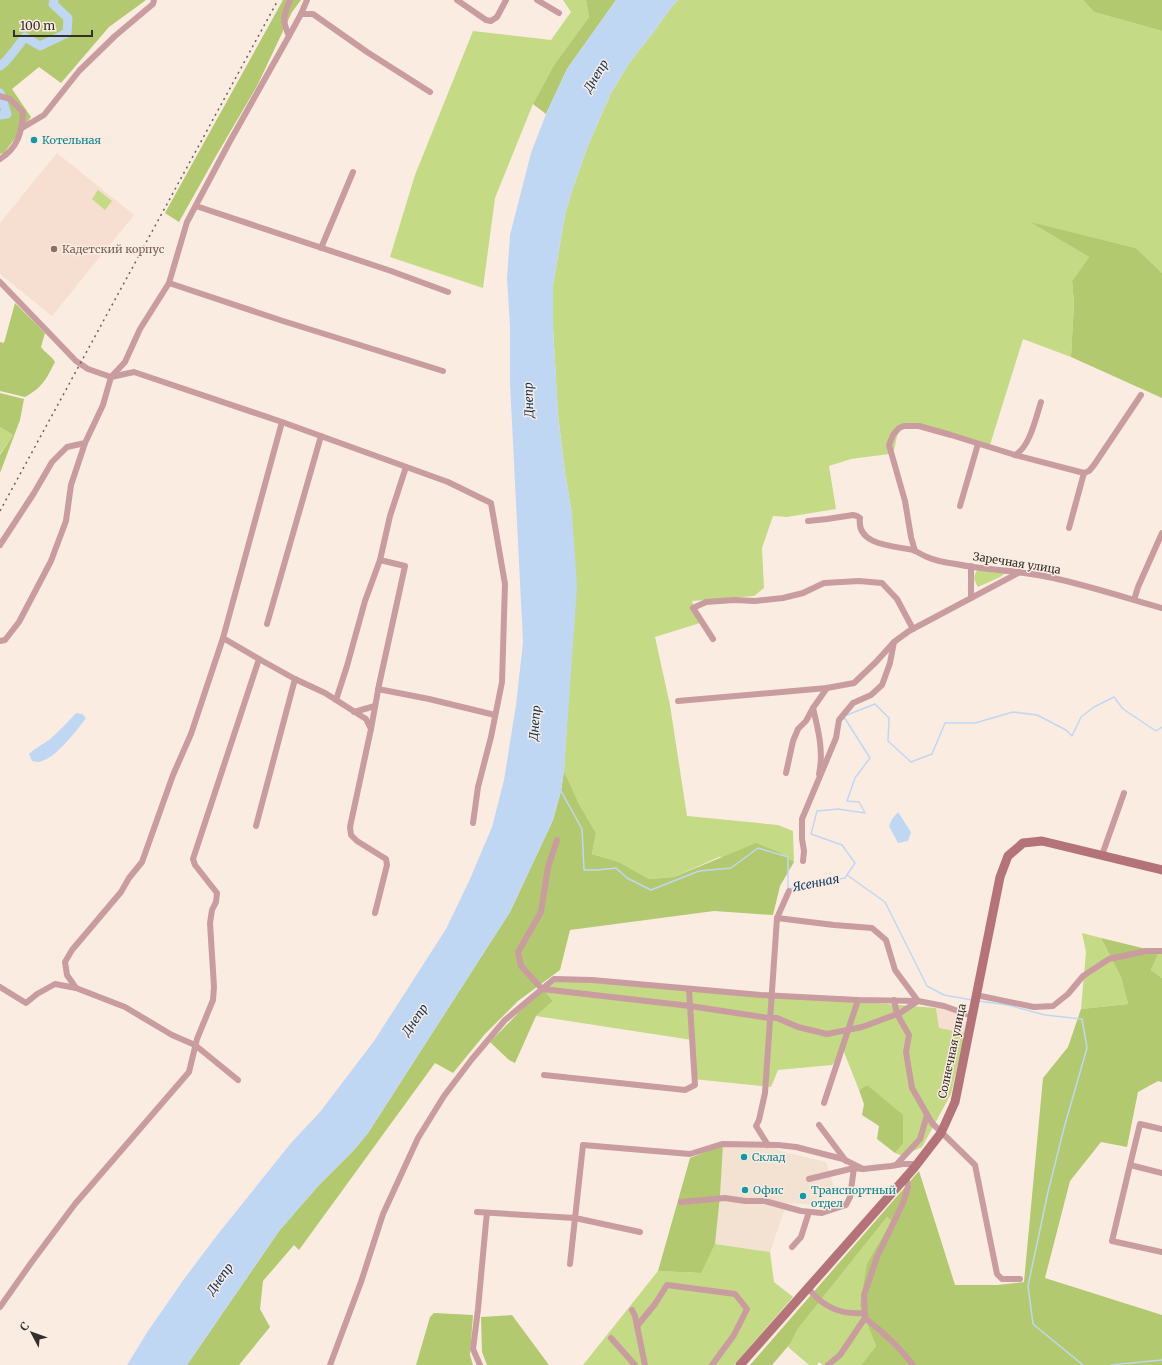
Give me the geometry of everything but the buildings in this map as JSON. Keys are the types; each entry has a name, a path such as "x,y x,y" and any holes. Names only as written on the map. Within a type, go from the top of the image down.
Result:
{"street":[{"path":"22,128 44,115 79,71 115,36 153,4 154,0"},
{"path":"289,36 284,24 284,13 290,0"},
{"path":"0,641 5,640 19,622 51,561 66,521 71,485 85,442 103,405 111,377 125,362 140,329 169,283 187,222 301,14 307,0"},
{"path":"457,0 486,20 491,21 497,17 506,0"},
{"path":"537,0 559,13"},
{"path":"301,14 313,14 367,52 430,92"},
{"path":"0,96 10,98 23,112 22,128 16,142 10,151 0,159"},
{"path":"321,248 354,172"},
{"path":"196,206 391,271 448,292"},
{"path":"0,282 76,361 88,368 111,377 134,372 282,422 448,482 491,503 505,584 502,682 478,787 473,823"},
{"path":"169,283 443,371"},
{"path":"915,551 905,501 889,445 893,435 899,428 904,426 919,426 1015,455 1084,473 1089,471 1094,465 1141,395"},
{"path":"1015,455 1022,450 1026,443 1041,402"},
{"path":"76,988 67,975 65,962 72,950 121,892 129,878 142,862 173,775 191,734 223,638 282,422"},
{"path":"267,624 321,436"},
{"path":"0,545 34,493 52,462 67,447 85,442"},
{"path":"960,506 978,444"},
{"path":"336,700 365,600 380,560 390,516 406,467"},
{"path":"1069,528 1084,473"},
{"name":"Заречная улица","path":"808,521 853,515 860,518 859,523 861,531 869,539 879,544 915,551 928,557 957,564 1053,578 1162,608"},
{"path":"1134,600 1138,587 1162,533"},
{"path":"375,913 387,865 386,859 357,841 351,835 350,827 404,566 380,560"},
{"path":"971,566 971,598"},
{"path":"678,701 827,688 854,683 894,642 913,629 1020,572"},
{"path":"713,639 693,608 706,602 734,600 755,601 783,598 803,593 824,583 859,581 882,583 897,599 913,629"},
{"path":"223,638 295,679 325,693 366,719 371,729"},
{"path":"803,861 804,851 802,819 836,738 839,720 853,702 871,694 882,685 890,663 894,642"},
{"path":"0,1307 75,1204 189,1072 195,1045 213,1000 214,988 210,923 212,910 217,897 217,893 195,865 193,858 258,659"},
{"path":"256,826 295,679"},
{"path":"786,773 793,741 798,729 806,721 827,688"},
{"path":"378,689 429,699 495,715"},
{"path":"354,712 375,706"},
{"path":"813,708 818,730 821,764 815,789"},
{"path":"1102,855 1124,793"},
{"path":"557,840 548,867 541,912 518,952 521,966 542,990 690,1006 776,1018 798,1027 827,1034 862,1027 897,1014 918,1001"},
{"name":"Солнечная улица","path":"740,1365 906,1176 940,1133 955,1102 1000,877 1008,856 1023,843 1042,841 1162,870"},
{"path":"768,1145 756,1126 759,1120 765,1093 769,1018 773,995 777,918 789,891"},
{"path":"777,918 872,928 886,940 895,970 918,1001"},
{"path":"976,994 1034,1007 1053,1006 1068,994 1083,976 1109,959 1146,951 1162,951"},
{"path":"330,1365 361,1282 383,1214 418,1138 444,1096 506,1020 554,979 592,980 773,995 858,1000 918,1001 944,1006 972,1016"},
{"path":"0,987 26,1003 37,994 55,984 76,988 125,1007 172,1035 195,1045 238,1080"},
{"path":"544,1075 685,1090 695,1085 689,989"},
{"path":"824,1103 858,1000"},
{"path":"894,1000 897,1014 908,1035 906,1052 912,1088 927,1115 940,1133 975,1165 997,1274 1002,1279 1020,1279"},
{"path":"896,1165 920,1139 927,1115"},
{"path":"1162,1129 1140,1124 1112,1241 1162,1252"},
{"path":"819,1125 846,1161"},
{"path":"570,1264 583,1145 690,1154 722,1144 796,1147 846,1161 863,1169"},
{"path":"809,1179 854,1168 863,1169 903,1164 916,1164"},
{"path":"1130,1165 1162,1172"},
{"path":"682,1202 725,1198 745,1201 765,1201 801,1212 822,1213 846,1205 850,1197 854,1168"},
{"path":"828,1365 840,1355 865,1316 864,1295 877,1256 903,1203 908,1187 906,1176"},
{"path":"477,1212 574,1218 640,1232"},
{"path":"792,1247 801,1237 810,1212"},
{"path":"480,1365 473,1350 488,1213"},
{"path":"637,1326 656,1304 667,1285 735,1294 747,1309 734,1335 712,1365"},
{"path":"808,1288 816,1298 830,1308 865,1316 887,1335 913,1365"},
{"path":"632,1310 635,1316 645,1365"},
{"path":"611,1338 635,1365"}],"shaded area":[{"name":"Кадетский корпус","path":"57,153 134,215 52,316 0,274 0,223"},
{"path":"946,1007 966,1022 965,1033 939,1028 936,1008"},
{"path":"723,1145 768,1145 781,1151 826,1162 834,1187 828,1189 819,1205 787,1203 770,1252 715,1244"}],"green space":[{"path":"0,0 146,0 109,27 61,83 39,67 12,89 31,117 4,153 0,154"},
{"path":"283,0 301,0 292,12 257,86 179,222 165,213"},
{"path":"563,0 586,0 589,17 554,65 533,104 495,198 483,288 390,257 415,175 473,31 551,40 571,12"},
{"path":"586,0 616,0 567,69 546,114 533,104 554,65 589,17"},
{"path":"678,0 1083,0 1094,12 1162,31 1162,273 1136,248 1032,223 1089,257 1072,281 1074,303 1071,357 1023,339 989,448 913,424 899,427 894,450 889,454 851,459 829,466 836,509 787,517 773,516 762,548 764,588 754,596 692,601 700,623 655,637 670,705 687,816 778,825 793,831 794,862 781,853 719,857 674,877 649,879 619,862 592,854 596,833 579,804 564,771 568,707 572,514 558,415 553,327 553,285 565,215 571,194 587,148 611,93 630,62"},
{"path":"1083,0 1162,0 1162,31 1094,12"},
{"path":"98,190 112,201 105,210 92,199"},
{"path":"1030,222 1136,248 1162,273 1162,398 1071,357 1074,303 1072,281 1089,257"},
{"path":"15,303 45,333 41,347 55,362 40,386 25,397 0,391 0,342 4,343"},
{"path":"0,393 24,399 20,420 0,473 0,455 13,435 0,427"},
{"path":"0,427 13,435 0,454"},
{"path":"978,569 1010,570 1000,577 978,587 974,578"},
{"path":"564,771 579,804 596,833 592,854 619,862 649,879 674,877 756,843 781,853 794,862 780,886 773,915 714,911 570,930 560,970 518,1001 485,1034 453,1073 435,1063 299,1250 294,1245 263,1281 260,1309 270,1327 239,1365 187,1365 279,1231 319,1185 353,1151 368,1133 510,912 553,820 561,791"},
{"path":"1082,933 1101,938 1121,977 1128,1004 1081,1009 1086,952"},
{"path":"1101,938 1159,952 1151,970 1162,978 1162,1082 1158,1081 1138,1092 1127,1147 1101,1142 1070,1181 1045,1278 1162,1315 1162,1365 861,1365 876,1346 860,1306 867,1264 892,1221 887,1217 797,1330 790,1344 772,1365 750,1365 919,1171 955,1285 997,1285 1024,1282 1043,1078 1068,1047 1081,1009 1128,1004 1121,977"},
{"path":"1159,952 1162,953 1162,978 1151,970"},
{"path":"556,977 936,1008 939,1028 965,1033 951,1094 922,1147 903,1156 895,1153 903,1144 867,1085 859,1090 844,1052 832,1065 778,1070 771,1087 693,1079 692,1040 536,1016 553,1001 544,990"},
{"path":"544,990 553,1001 536,1016 515,1063 509,1060 490,1042 528,1003"},
{"path":"867,1085 903,1115 903,1144 895,1153 877,1139 879,1126 862,1115 864,1104 859,1090"},
{"path":"723,1145 715,1244 701,1273 658,1271 690,1158"},
{"path":"887,1217 892,1221 860,1306 876,1346 861,1365 823,1365 819,1362 817,1365 809,1365 788,1347 797,1330"},
{"path":"715,1244 770,1252 774,1282 793,1297 734,1365 583,1365 658,1271 700,1273"},
{"path":"434,1313 473,1315 470,1355 473,1365 416,1365 430,1317"},
{"path":"512,1315 549,1365 487,1365 482,1352 481,1317"}],"water":[{"name":"Днепр","path":"616,0 678,0 630,62 611,93 587,148 571,194 565,215 553,285 553,327 558,415 572,514 577,587 564,771 561,791 553,820 510,912 368,1133 353,1151 319,1185 279,1231 187,1365 127,1365 148,1331 184,1279 218,1234 291,1143 320,1112 374,1041 446,929 470,879 492,827 504,780 516,705 523,642 510,384 510,327 507,278 510,235 531,153 546,114 567,69"},
{"path":"76,713 82,714 86,718 65,744 58,751 44,760 38,762 32,761 29,754 49,740"},
{"path":"898,812 911,832 908,841 898,843 889,826 892,819"}],"waterway":[{"path":"0,66 10,57 25,37 40,46 67,33 68,18 53,4 54,0"},
{"path":"0,93 7,114 0,115"},
{"name":"Ясенная","path":"847,715 875,704 889,718 888,741 911,762 932,754 945,723 975,723 1013,712 1037,715 1066,730 1072,736 1081,717 1094,707 1114,697 1123,709 1156,731 1162,727"},
{"name":"Ясенная","path":"561,791 582,829 584,870 616,868 627,878 651,890 699,871 731,868 758,848 788,857 788,889 845,878 855,863 842,845 811,834 817,811 838,809 865,813 859,802 847,801 855,778 870,758 844,717"},
{"path":"847,875 885,902 927,986 944,995 972,1000"},
{"path":"978,1001 1008,1005 1045,1015 1082,1019 1087,1048 1064,1128 1048,1192 1028,1286 1033,1324 1083,1365"},
{"path":"1111,1365 1162,1360"}],"railway":[{"path":"0,511 278,0"}],"place":[{"name":"Котельная","path":"34,140"},
{"name":"Кадетский корпус","path":"54,249"},
{"name":"Склад","path":"744,1157"},
{"name":"Офис","path":"745,1190"},
{"name":"Транспортный отдел","path":"803,1196"}]}
